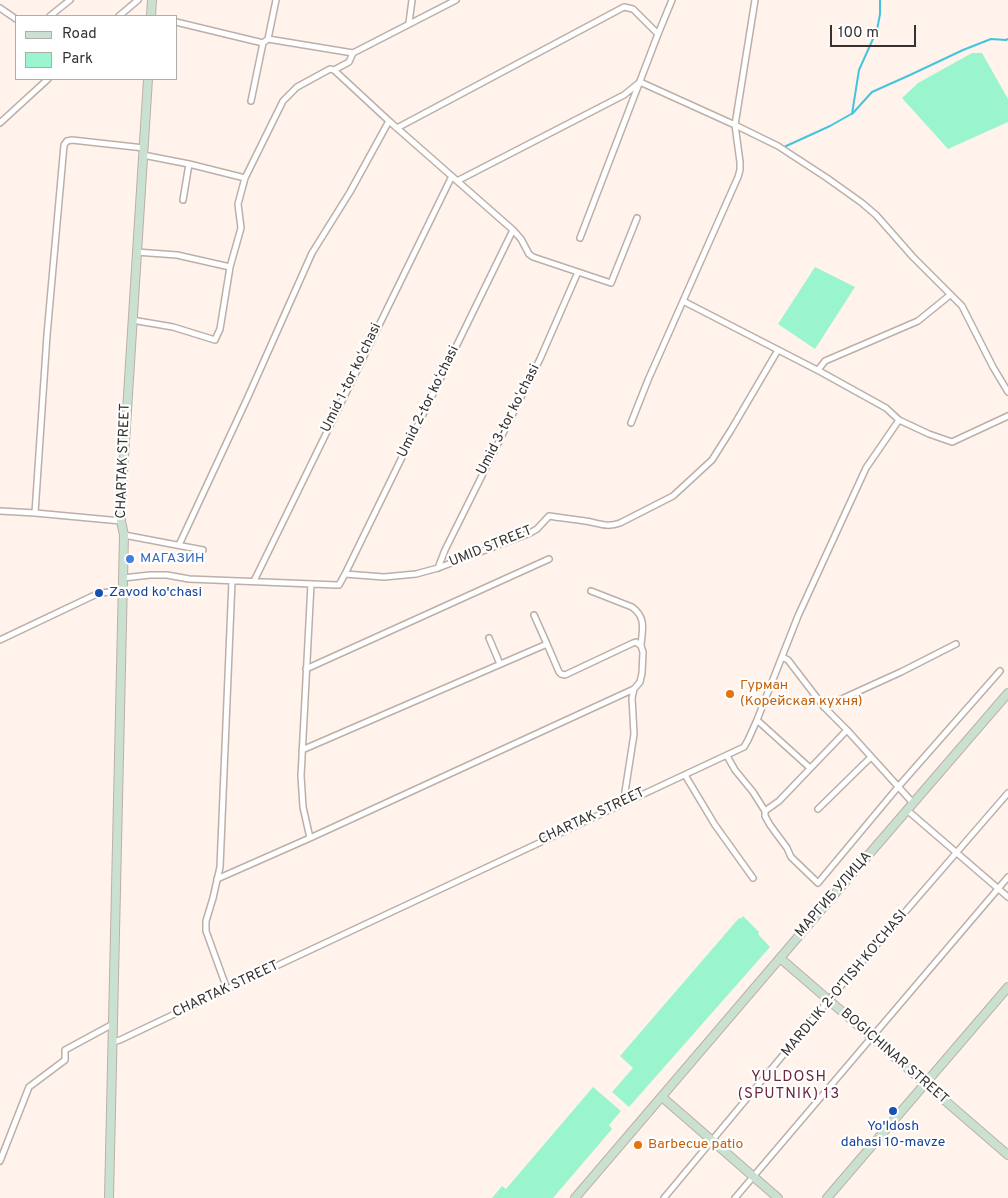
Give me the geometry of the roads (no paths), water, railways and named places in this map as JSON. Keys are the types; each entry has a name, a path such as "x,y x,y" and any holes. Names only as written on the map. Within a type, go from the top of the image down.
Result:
{"street":[{"path":"51,15 70,0"},
{"path":"120,15 138,0"},
{"path":"151,15 152,0"},
{"path":"251,100 263,43 268,39 276,0"},
{"path":"409,23 412,0"},
{"path":"268,39 353,53 456,0"},
{"path":"580,238 672,0"},
{"path":"630,423 738,177 740,162 735,125 756,0"},
{"path":"397,128 624,7 633,9 658,34"},
{"path":"0,8 15,18"},
{"path":"178,22 263,43"},
{"path":"132,320 173,327 215,340 220,329 230,267 241,228 238,204 245,178 283,102 304,82 349,62 353,53"},
{"path":"334,70 513,230 521,239 529,254 533,256 611,283 637,218"},
{"path":"0,123 47,80"},
{"name":"CHARTAK STREET","path":"109,1198 123,591 124,535 121,521 123,459 148,80"},
{"path":"640,82 778,146 862,203 876,215 913,257 962,306 1008,392"},
{"path":"457,181 624,95 640,82"},
{"path":"179,545 247,400 312,253 350,192 389,121"},
{"path":"35,513 47,335 64,145 67,141 72,140 143,151 245,178"},
{"path":"183,200 189,164"},
{"name":"Umid 1-tor koʻchasi","path":"254,581 452,176"},
{"name":"Umid 2-tor koʻchasi","path":"345,574 513,230"},
{"path":"136,252 177,255 230,267"},
{"name":"Umid 3-tor koʻchasi","path":"438,568 445,550 540,359 578,272"},
{"path":"818,370 825,361 918,320 950,296"},
{"path":"683,301 818,370 886,408 900,420 929,434 952,442 1008,416"},
{"name":"UMID STREET","path":"345,574 384,577 416,574 438,568 530,533 537,529 549,516 612,526 673,496 712,460 778,350"},
{"name":"CHARTAK STREET","path":"113,1042 739,750 746,744 757,720 798,616 866,468 900,420"},
{"path":"0,511 121,521"},
{"path":"124,535 203,550"},
{"path":"306,669 549,559"},
{"path":"123,578 167,575 189,579 338,585 345,574"},
{"path":"227,989 206,931 206,921 220,867 232,581"},
{"path":"310,838 303,807 301,776 311,584"},
{"path":"0,640 100,593 123,591"},
{"path":"218,879 634,689 641,679 642,652 640,646 643,623 638,611 591,591"},
{"path":"534,615 561,674 565,675 633,643 636,642 640,646"},
{"path":"489,638 500,664"},
{"path":"302,750 547,644"},
{"path":"824,707 956,644"},
{"path":"782,657 788,660 824,707 913,803"},
{"path":"726,756 753,792 765,811 765,816 791,857 818,883 898,787 1000,671"},
{"path":"627,801 625,792 634,734 632,698 634,689"},
{"name":"МАРГИБ УЛИЦА","path":"575,1198 1008,694"},
{"path":"757,720 810,768"},
{"path":"765,811 779,801 847,730"},
{"path":"818,809 871,758"},
{"path":"685,775 715,825 753,878"},
{"name":"MARDLIK 2-O'TISH KO'CHASI","path":"664,1198 828,1001 1008,793"},
{"path":"907,810 1008,897"},
{"path":"735,1198 1008,877"},
{"name":"BOGICHINAR STREET","path":"780,958 1008,1155"},
{"path":"827,1198 1008,987"},
{"path":"0,1161 29,1088 64,1060 65,1050 113,1024"},
{"path":"662,1097 778,1198"}],"waterway":[{"path":"852,114 859,70 877,30 880,0"},
{"path":"784,147 853,113 872,92 991,39 1008,39"}],"place":[{"name":"МАГАЗИН","path":"130,559"},
{"name":"Zavod ko'chasi","path":"99,593"},
{"name":"Гурман (Корейская кухня)","path":"730,694"},
{"name":"Yo'ldosh dahasi 10-mavze","path":"893,1111"},
{"name":"Barbecue patio","path":"638,1145"}],"district":[{"name":"YULDOSH (SPUTNIK) 13","path":"789,1086"}]}
